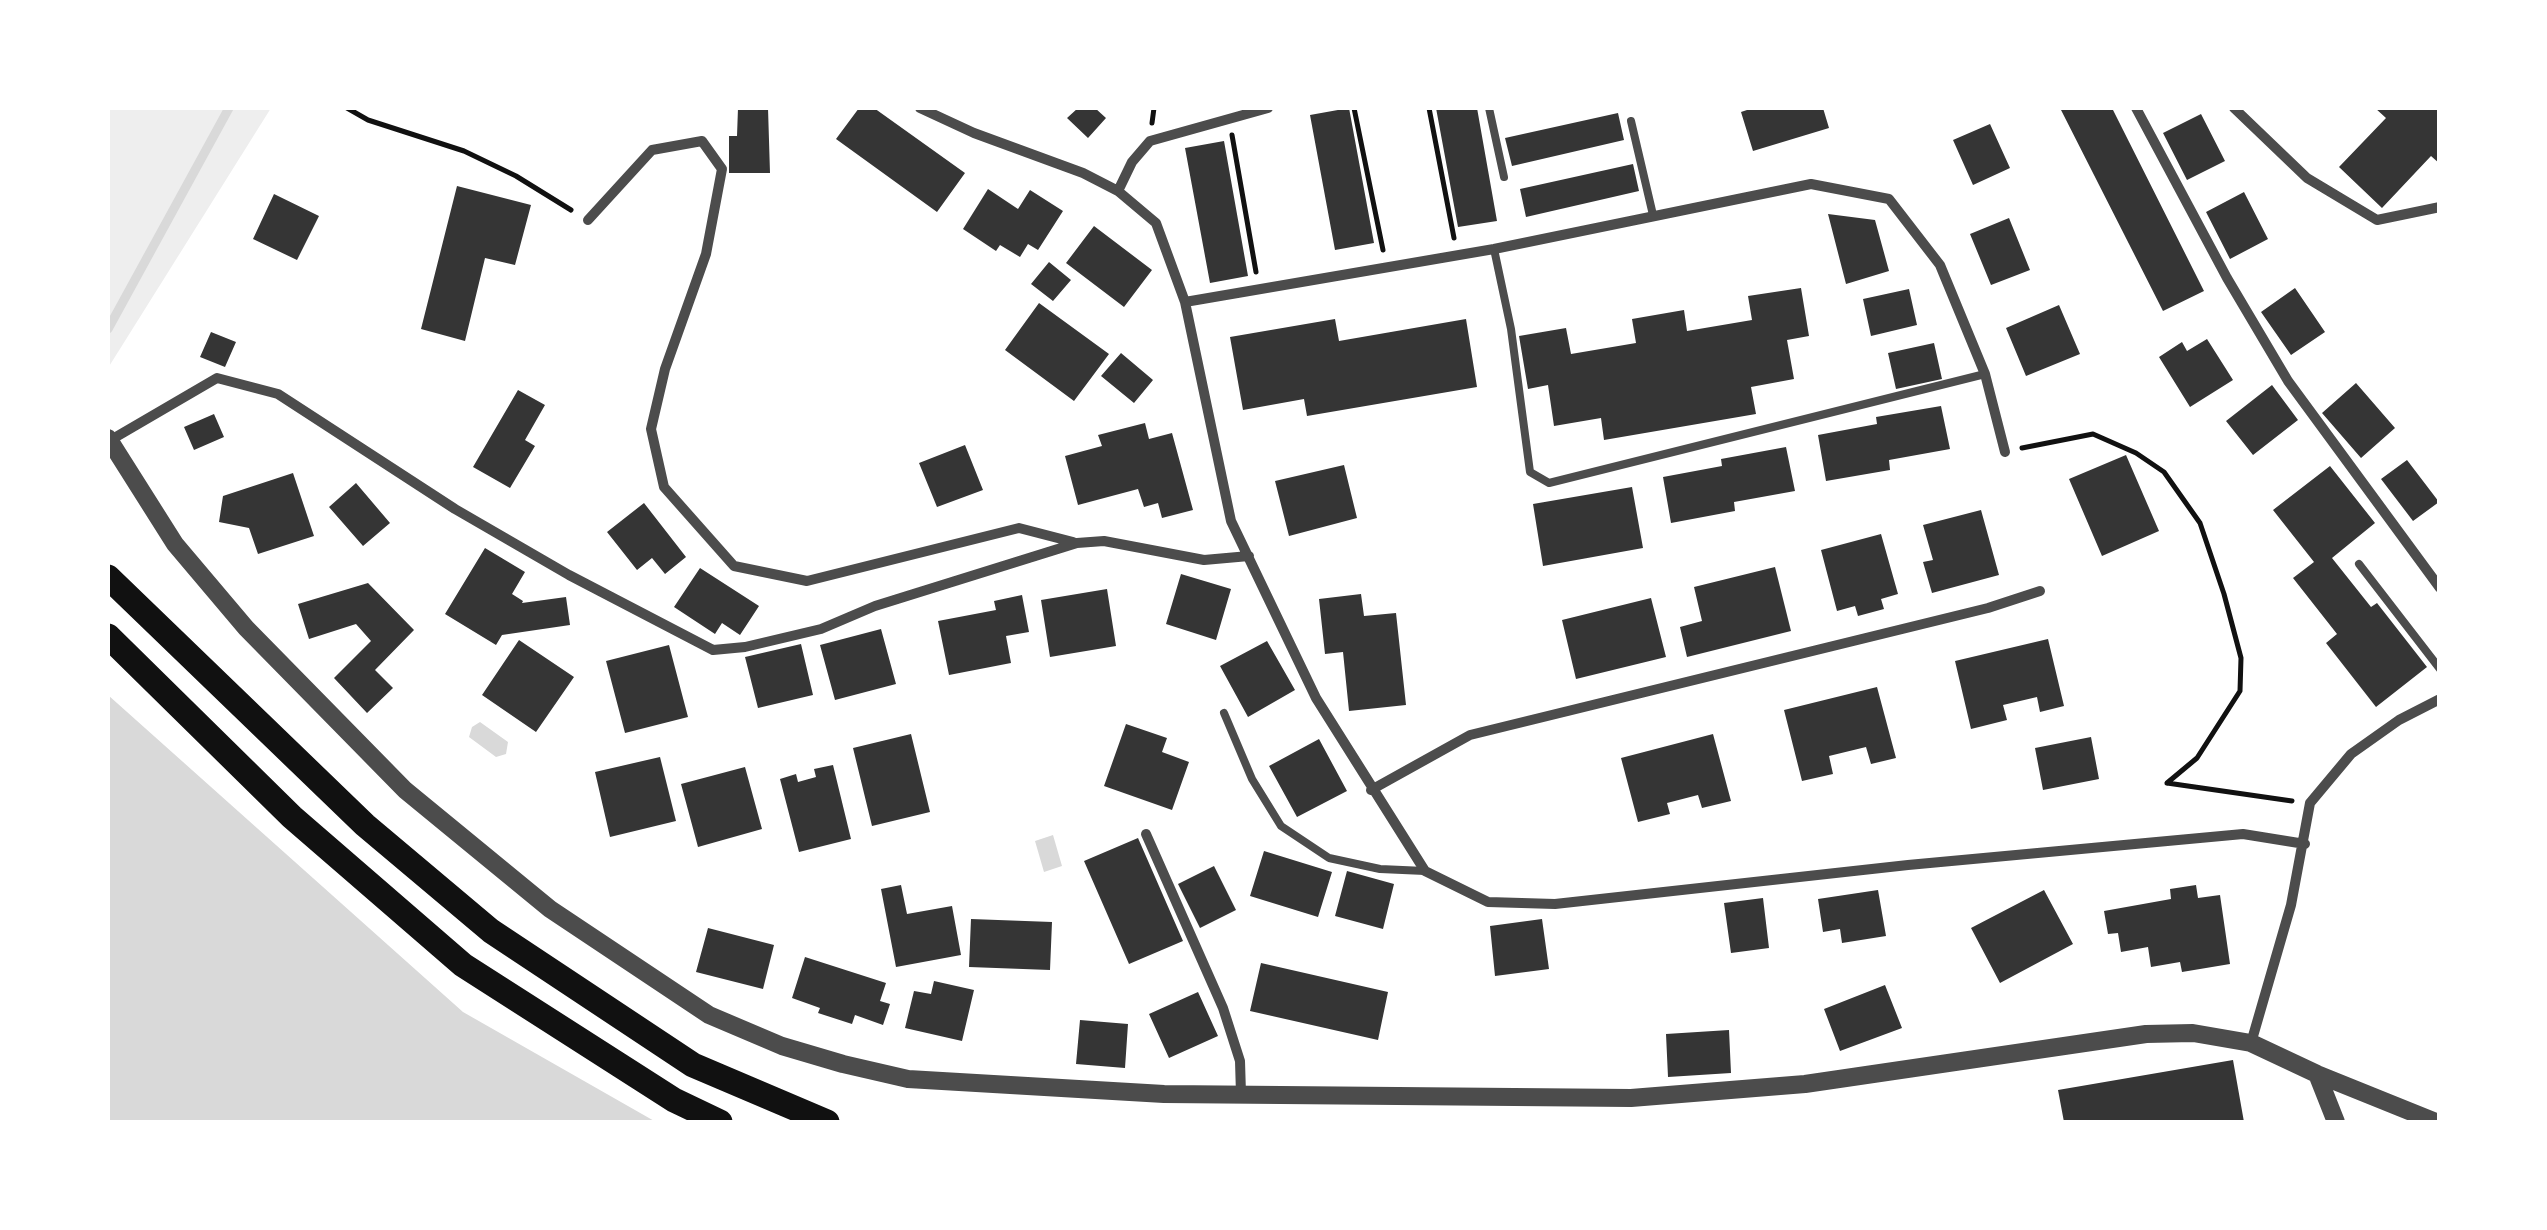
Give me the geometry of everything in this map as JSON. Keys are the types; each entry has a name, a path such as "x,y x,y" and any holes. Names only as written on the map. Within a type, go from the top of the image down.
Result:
{"main road":[{"path":"108,577 365,825 491,931 693,1065 828,1122"},
{"path":"108,636 292,817 463,966 674,1100 720,1122"}],"street":[{"path":"920,108 974,133 1083,173 1118,190 1156,222 1185,302 1232,521 1316,698 1425,871 1488,902 1555,904 1908,865 2243,834 2305,844"},
{"path":"1118,190 1132,162 1150,141 1268,108"},
{"path":"2136,108 2227,278 2288,381 2440,588"},
{"path":"2234,108 2307,178 2376,220 2440,207"},
{"path":"588,220 652,150 702,141 722,169 706,254 665,369 650,429 664,487 734,566 807,581 1019,528 1077,543"},
{"path":"1185,302 1458,256 1811,184 1889,199 1940,265 1985,374 2005,452"},
{"path":"1249,556 1204,560 1104,541 1077,543 875,606 822,630 713,650 454,509 278,394 217,378 108,440 175,544 246,628 405,790 550,909 710,1014 782,1046 908,1079 1164,1094 1631,1098 1805,1084 2146,1034 2194,1033 2251,1043 2436,1122"},
{"path":"1372,790 1470,735 1988,608 2040,591"},
{"path":"2251,1043 2291,905 2310,803 2352,754 2399,720 2440,699"},
{"path":"1146,834 1223,1008 1240,1061 1241,1094"},
{"path":"2317,1074 2336,1122"}],"lane":[{"path":"1489,108 1504,177"},
{"path":"1630,121 1653,214"},
{"path":"1494,249 1511,328 1530,472 1550,483 1985,374"},
{"path":"2360,564 2440,669"},
{"path":"1224,713 1252,779 1281,826 1329,858 1380,869 1425,871"}],"path":[{"path":"347,108 368,120 464,151 516,176 588,220"},
{"path":"1354,108 1386,268"},
{"path":"1429,108 1458,256"},
{"path":"1229,116 1259,290"},
{"path":"2005,452 2092,434 2136,453 2164,472 2200,523 2241,658 2240,692 2226,716 2197,758 2166,784 2310,803"}],"shaded area":[{"path":"108,108 271,108 108,368"},
{"path":"108,695 463,1012 656,1122 108,1122"},
{"path":"480,722 508,742 506,754 496,757 469,737 472,727"},
{"path":"1053,835 1062,866 1044,872 1035,841"}],"building":[{"path":"738,108 768,108 770,173 729,173 729,136 737,136"},
{"path":"859,108 874,108 965,173 937,212 836,139"},
{"path":"1078,108 1095,108 1106,118 1088,138 1067,118"},
{"path":"1349,108 1374,243 1335,250 1310,115"},
{"path":"1436,108 1477,108 1497,221 1458,227"},
{"path":"1753,108 1823,108 1829,128 1753,151 1741,112"},
{"path":"2060,108 2112,108 2204,291 2163,311"},
{"path":"2375,108 2440,108 2440,164 2431,156 2382,208 2339,167 2386,118"},
{"path":"1618,113 1624,140 1512,166 1505,138"},
{"path":"2201,114 2225,161 2187,180 2163,133"},
{"path":"1990,124 2010,168 1973,185 1953,140"},
{"path":"1224,141 1248,276 1210,283 1185,148"},
{"path":"1633,164 1639,191 1526,217 1520,189"},
{"path":"457,186 531,205 515,265 485,258 465,341 421,329"},
{"path":"988,189 1018,209 1030,190 1063,211 1038,250 1028,244 1020,257 1000,245 996,251 963,229"},
{"path":"2244,192 2268,239 2230,259 2206,212"},
{"path":"274,194 319,216 297,260 253,239"},
{"path":"1828,214 1875,220 1889,271 1846,284"},
{"path":"2009,218 2030,270 1991,285 1970,234"},
{"path":"1094,226 1152,270 1124,307 1066,263"},
{"path":"1049,262 1071,280 1053,301 1031,284"},
{"path":"1801,288 1809,336 1787,340 1794,379 1751,387 1756,414 1604,440 1601,418 1554,426 1548,385 1528,389 1519,336 1566,328 1571,354 1636,343 1632,319 1684,310 1687,331 1752,320 1748,296"},
{"path":"2295,288 2325,332 2291,355 2261,312"},
{"path":"1909,289 1917,325 1871,336 1863,299"},
{"path":"1039,303 1109,354 1074,401 1005,350"},
{"path":"2059,305 2080,354 2026,376 2006,328"},
{"path":"1335,319 1339,341 1466,319 1477,387 1307,416 1304,399 1243,410 1230,337"},
{"path":"211,332 236,342 225,367 200,357"},
{"path":"2207,339 2233,380 2190,407 2159,357 2182,342 2187,351"},
{"path":"1934,343 1942,379 1896,389 1888,353"},
{"path":"1121,353 1153,380 1134,403 1101,376"},
{"path":"2356,383 2395,428 2361,458 2322,413"},
{"path":"2272,385 2298,420 2253,455 2226,421"},
{"path":"518,390 545,405 525,440 535,446 510,488 473,467"},
{"path":"1941,406 1950,449 1889,460 1890,470 1826,481 1818,435 1877,424 1876,417"},
{"path":"214,414 224,437 194,450 184,427"},
{"path":"1145,423 1149,439 1172,433 1193,510 1162,518 1158,503 1144,507 1138,489 1078,505 1065,456 1102,446 1098,435"},
{"path":"965,445 983,490 937,507 919,463"},
{"path":"1786,447 1795,491 1734,502 1735,511 1671,523 1663,477 1722,466 1721,459"},
{"path":"2126,455 2159,531 2102,556 2069,479"},
{"path":"2407,460 2439,502 2413,521 2381,479"},
{"path":"1344,465 1357,518 1289,536 1275,481"},
{"path":"2330,466 2375,523 2332,558 2371,607 2377,603 2427,667 2376,707 2326,643 2337,634 2293,578 2314,562 2273,510"},
{"path":"293,473 314,536 258,554 249,528 219,522 223,496"},
{"path":"356,483 390,523 363,546 329,507"},
{"path":"1632,487 1643,548 1543,566 1533,504"},
{"path":"644,503 686,557 665,574 652,558 637,570 607,532"},
{"path":"1981,510 1999,575 1932,593 1923,562 1933,560 1923,525"},
{"path":"1881,534 1898,594 1881,599 1884,609 1858,616 1855,606 1837,611 1821,550"},
{"path":"485,548 525,572 512,594 522,603 566,597 570,625 502,635 496,645 445,614"},
{"path":"1775,567 1791,631 1687,657 1680,627 1702,621 1694,587"},
{"path":"700,568 759,606 740,635 722,623 715,634 674,607"},
{"path":"1181,574 1231,589 1216,640 1166,624"},
{"path":"368,583 414,630 375,670 393,688 367,713 334,678 371,641 356,624 309,639 298,604"},
{"path":"1107,589 1116,646 1050,657 1041,600"},
{"path":"1361,594 1364,616 1396,613 1406,705 1349,711 1343,652 1325,654 1319,599"},
{"path":"1022,595 1029,632 1006,636 1011,663 949,675 938,621 996,610 994,601"},
{"path":"1651,598 1666,657 1576,679 1562,620"},
{"path":"881,629 896,684 835,700 820,645"},
{"path":"2048,639 2064,706 2040,712 2037,697 2003,705 2007,720 1971,729 1955,661"},
{"path":"519,640 574,677 536,732 482,695"},
{"path":"1267,641 1295,690 1248,717 1220,666"},
{"path":"801,644 813,695 758,708 745,657"},
{"path":"669,645 688,717 625,733 606,661"},
{"path":"1877,687 1896,758 1871,764 1866,747 1829,756 1833,774 1802,781 1784,710"},
{"path":"1126,724 1167,738 1162,752 1189,762 1172,810 1104,786"},
{"path":"911,734 930,812 872,826 853,748"},
{"path":"1713,734 1731,801 1702,808 1698,795 1667,803 1670,814 1638,822 1621,758"},
{"path":"2091,737 2099,779 2043,790 2035,748"},
{"path":"1319,739 1347,791 1297,817 1269,766"},
{"path":"660,757 676,821 610,837 595,772"},
{"path":"833,765 851,839 799,852 780,779 796,774 798,782 816,777 814,769"},
{"path":"745,767 762,829 698,847 681,784"},
{"path":"1138,838 1183,941 1129,964 1084,861"},
{"path":"1264,851 1332,872 1318,917 1250,896"},
{"path":"1214,866 1236,910 1200,928 1178,884"},
{"path":"1347,871 1394,884 1383,929 1335,916"},
{"path":"901,885 907,914 952,906 961,955 896,967 881,889"},
{"path":"2196,885 2198,898 2220,895 2230,964 2182,972 2180,962 2151,967 2148,947 2121,952 2118,933 2108,934 2104,911 2171,899 2170,889"},
{"path":"1878,890 1886,936 1842,943 1840,929 1823,932 1818,899"},
{"path":"2044,890 2073,944 2000,983 1971,928"},
{"path":"1763,898 1769,948 1731,953 1724,903"},
{"path":"971,919 1052,922 1050,970 969,967"},
{"path":"1542,919 1549,969 1495,976 1490,926"},
{"path":"708,928 774,945 763,989 696,972"},
{"path":"805,957 886,983 880,1001 890,1004 883,1025 855,1015 852,1024 818,1013 820,1008 792,998"},
{"path":"1261,963 1388,992 1378,1040 1250,1011"},
{"path":"934,981 974,990 962,1041 905,1028 914,991 931,994"},
{"path":"1885,985 1902,1028 1840,1051 1824,1009"},
{"path":"1198,992 1218,1036 1169,1058 1149,1014"},
{"path":"1080,1020 1128,1024 1125,1068 1076,1064"},
{"path":"1729,1030 1731,1073 1668,1077 1666,1034"},
{"path":"2233,1060 2244,1122 2064,1122 2058,1090"}],"waterway":[{"path":"108,329 229,108"}]}
